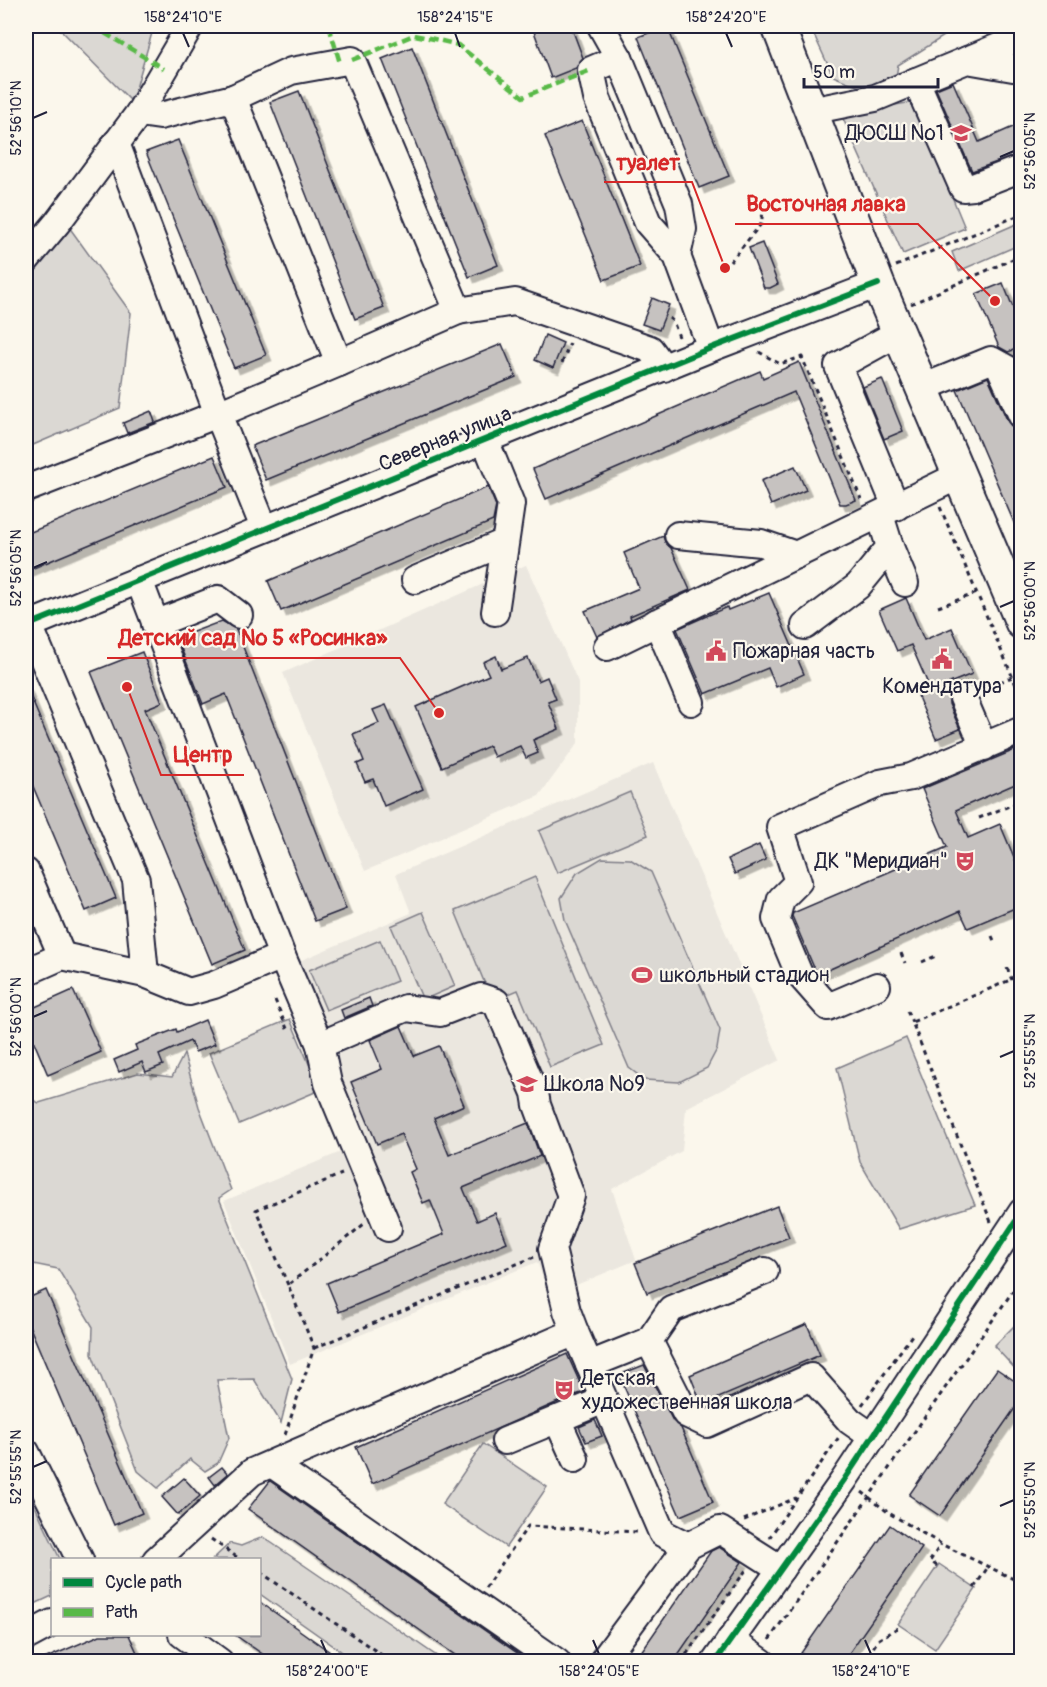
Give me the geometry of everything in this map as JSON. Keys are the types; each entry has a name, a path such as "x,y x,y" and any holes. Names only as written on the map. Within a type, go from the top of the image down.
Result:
{"main road":[{"path":"778,26 876,278 922,388 945,483 1022,623"}],"street":[{"path":"26,260 57,223 139,113 190,26"},
{"path":"601,26 619,58 679,204 683,229 677,256"},
{"path":"810,111 875,98 1022,37"},
{"path":"619,58 591,70 597,98 648,223 677,256 711,348"},
{"path":"139,113 160,116 233,98 291,71 352,60 458,311"},
{"path":"968,60 1022,68"},
{"path":"916,81 963,188 973,187 1022,168"},
{"path":"233,98 339,363"},
{"path":"116,143 218,414 264,528"},
{"name":"Северная улица","path":"27,625 664,368 876,278"},
{"path":"26,489 218,414 458,311 515,302 650,349 664,368"},
{"path":"894,323 838,366 890,547 905,583"},
{"path":"922,388 991,360 1014,366 1022,416"},
{"path":"485,441 511,504 495,612"},
{"path":"607,647 796,555 879,507 945,483"},
{"path":"678,535 761,543 796,555"},
{"path":"415,580 505,542"},
{"path":"805,626 858,586 890,547"},
{"path":"138,579 282,956 320,1045 327,1083 362,1165 376,1226"},
{"path":"155,624 218,599 239,615"},
{"path":"657,622 691,702"},
{"path":"27,625 136,880 145,974"},
{"path":"963,698 984,747"},
{"path":"877,986 828,1007 799,974 776,918 781,899 798,882 780,827 880,783 911,777 1022,730"},
{"path":"26,873 62,956"},
{"path":"26,972 62,956 145,974 189,992 282,956"},
{"path":"320,1045 406,1008 440,1013 481,997 496,1002 535,1094 571,1196 552,1250 567,1311 662,1533 688,1546"},
{"path":"715,1662 873,1437 1010,1214"},
{"path":"589,1365 649,1341 671,1309 765,1271"},
{"path":"158,1558 252,1472 575,1332"},
{"path":"649,1341 686,1414 707,1424 811,1377 850,1420 873,1437"},
{"path":"505,1441 604,1400"},
{"path":"558,1419 575,1459"},
{"path":"26,1452 79,1558"},
{"path":"272,1464 557,1662"},
{"path":"602,1662 688,1546 720,1530 781,1569"},
{"path":"26,1637 51,1624"},
{"path":"182,1636 184,1662"},
{"path":"183,1636 220,1662"},
{"path":"730,1640 759,1660"}],"path":[{"path":"729,262 761,224 765,200"},
{"path":"876,278 1022,214"},
{"path":"894,323 1022,255"},
{"path":"750,347 780,364 802,357 879,507"},
{"path":"945,483 977,593 1022,699"},
{"path":"938,607 977,593"},
{"path":"963,698 1012,677"},
{"path":"979,818 1022,801"},
{"path":"992,936 995,943"},
{"path":"901,953 905,963"},
{"path":"922,962 938,955"},
{"path":"1006,968 1012,980"},
{"path":"912,1022 1022,975"},
{"path":"907,1011 992,1225 1010,1214"},
{"path":"272,1464 284,1437 314,1348 256,1210 362,1165"},
{"path":"288,1285 376,1226"},
{"path":"314,1348 552,1250"},
{"path":"759,1660 868,1497 1022,1278"},
{"path":"681,1662 850,1420 918,1327"},
{"path":"844,1480 889,1513 942,1544 1022,1583"},
{"path":"720,1530 797,1498"},
{"path":"192,1526 238,1558"},
{"path":"474,1604 528,1526 662,1533"},
{"path":"938,1566 930,1560 942,1544"},
{"path":"974,1587 988,1567"},
{"path":"261,1573 392,1662"},
{"path":"863,1662 879,1639 901,1626"}],"shaded area":[{"path":"57,26 154,26 132,102"},
{"path":"810,26 960,26 898,65 895,83 862,88 833,76"},
{"path":"913,102 965,228 903,254 841,114"},
{"path":"1021,222 1021,244 959,271 952,252"},
{"path":"69,227 131,313 120,408 26,448 26,279"},
{"path":"526,565 578,682 578,743 539,796 365,871 283,673"},
{"name":"Школа №9","path":"653,763 780,1060 686,1108 682,1151 612,1189 636,1260 550,1296 537,1262 290,1364 224,1201 348,1149 274,972 411,913 396,874"},
{"path":"630,792 648,835 557,873 539,831"},
{"name":"школьный стадион","path":"602,858 630,859 651,872 720,1030 717,1049 707,1068 679,1082 645,1080 629,1068 565,920 561,898 577,873"},
{"path":"535,877 604,1045 550,1067 518,990 492,1001 455,911"},
{"path":"423,912 455,986 423,1000 391,926"},
{"path":"380,940 397,981 326,1010 309,970"},
{"path":"290,1019 320,1090 239,1124 209,1053"},
{"path":"906,1038 975,1205 899,1229 860,1162 837,1068"},
{"path":"184,1054 199,1107 231,1190 219,1198 292,1379 281,1423 254,1379 217,1380 229,1438 218,1463 205,1471 190,1459 158,1488 138,1471 92,1354 93,1327 58,1269 28,1263 30,1218 26,1218 26,1097 39,1103 138,1073 172,1077"},
{"path":"1021,1319 1021,1375 994,1346"},
{"path":"483,1444 547,1487 506,1547 442,1504"},
{"path":"26,1487 60,1558 51,1558 51,1596 26,1608"},
{"path":"263,1537 444,1661 355,1661 261,1595 261,1558 214,1558 230,1543 241,1546"},
{"path":"939,1564 976,1589 935,1649 898,1624"}],"building":[{"path":"532,26 571,26 583,58 576,68 551,78"},
{"path":"667,26 729,176 699,188 638,37"},
{"path":"412,47 498,265 469,277 382,59"},
{"name":"ДЮСШ №1","path":"953,82 979,142 1022,123 1022,153 972,171 936,89"},
{"path":"299,91 384,308 355,319 270,102"},
{"path":"582,121 640,266 604,280 545,136"},
{"path":"178,140 266,355 234,368 146,152"},
{"path":"762,243 778,284 770,288 764,288 749,248"},
{"path":"1003,283 1014,310 1022,307 1022,347 1008,352 999,347 976,294"},
{"path":"652,298 669,305 659,330 642,324"},
{"path":"545,335 563,343 553,368 535,360"},
{"path":"502,344 516,377 266,480 252,446"},
{"path":"799,362 856,500 840,504 794,392 546,499 533,469 760,371 763,378"},
{"path":"988,377 1008,422 1013,428 1019,430 1022,437 1021,539 957,390"},
{"path":"882,379 903,431 884,439 863,387"},
{"path":"151,411 155,422 127,433 123,423"},
{"path":"214,456 227,487 26,571 26,534"},
{"path":"795,466 806,490 771,505 761,481"},
{"path":"488,487 496,506 493,521 281,611 268,581"},
{"path":"663,536 690,590 630,616 631,619 597,637 585,611 639,588 624,553"},
{"path":"769,593 804,674 776,687 768,668 705,694 677,629 727,607 728,610"},
{"path":"906,598 924,640 952,628 972,674 945,685 949,694 949,704 960,729 936,739 918,697 931,691 911,645 897,651 879,610"},
{"path":"222,621 236,629 346,909 315,921 226,694 203,704 177,638"},
{"path":"142,652 162,702 145,709 245,950 212,964 91,672"},
{"path":"496,656 501,669 528,658 538,681 547,677 556,699 548,702 559,729 533,740 538,753 526,758 520,746 494,757 489,746 442,767 416,707 489,675 483,662"},
{"path":"26,686 116,898 86,911 26,770"},
{"path":"386,705 423,789 384,806 373,779 365,782 357,764 364,761 353,734 379,723 373,710"},
{"name":"ДК \"Меридиан\"","path":"1022,747 1022,781 956,810 968,838 1000,824 1022,876 1022,905 968,928 960,911 819,974 815,970 792,916 793,913 947,847 922,789"},
{"path":"759,845 766,860 735,874 728,859"},
{"path":"73,990 101,1052 48,1075 26,1023 26,1011"},
{"path":"369,998 372,1006 344,1018 341,1010"},
{"path":"205,1020 215,1044 195,1052 190,1041 159,1055 163,1065 146,1072 142,1062 119,1072 114,1060 137,1050 135,1045 176,1029 177,1032"},
{"path":"401,1026 414,1056 439,1046 464,1105 434,1118 449,1155 528,1123 540,1156 463,1188 477,1221 495,1213 507,1242 339,1312 327,1283 444,1234 430,1200 423,1203 410,1172 416,1169 401,1134 377,1144 351,1082 382,1069 370,1040"},
{"path":"777,1206 789,1237 647,1293 635,1263"},
{"path":"46,1290 142,1513 114,1525 26,1318 26,1299"},
{"path":"807,1324 820,1355 702,1405 690,1375"},
{"path":"567,1354 584,1392 372,1484 356,1447"},
{"path":"644,1365 673,1421 681,1428 713,1502 680,1516 619,1375"},
{"path":"997,1369 1022,1386 1022,1398 940,1516 909,1495"},
{"path":"595,1420 602,1436 586,1442 579,1427"},
{"path":"222,1467 228,1474 215,1485 209,1477"},
{"path":"184,1478 200,1496 178,1515 162,1497"},
{"path":"270,1481 530,1662 465,1662 248,1509"},
{"path":"890,1525 922,1548 843,1662 814,1662 801,1653"},
{"path":"719,1547 742,1562 673,1662 634,1662 711,1551"},
{"path":"261,1603 344,1662 274,1662 236,1636 261,1636"},
{"path":"98,1636 129,1636 139,1657 129,1662 37,1662"}],"marked path":[{"path":"93,26 164,69"},
{"path":"329,26 340,63"},
{"path":"352,60 414,35 434,39 458,45 523,97 591,70"}],"cycle path":[{"path":"26,626 711,348 878,284"},
{"path":"715,1662 844,1480 1022,1212"}],"place":[{"name":"ДЮСШ №1","path":"961,133"},
{"name":"туалет","path":"725,268"},
{"name":"Восточная лавка","path":"995,301"},
{"name":"Пожарная часть","path":"716,651"},
{"name":"Комендатура","path":"942,659"},
{"name":"Центр","path":"127,687"},
{"name":"Детский сад № 5 «Росинка»","path":"439,713"},
{"name":"ДК \"Меридиан\"","path":"965,861"},
{"name":"школьный стадион","path":"642,975"},
{"name":"Школа №9","path":"527,1084"},
{"name":"Детская художественная школа","path":"564,1390"}]}
